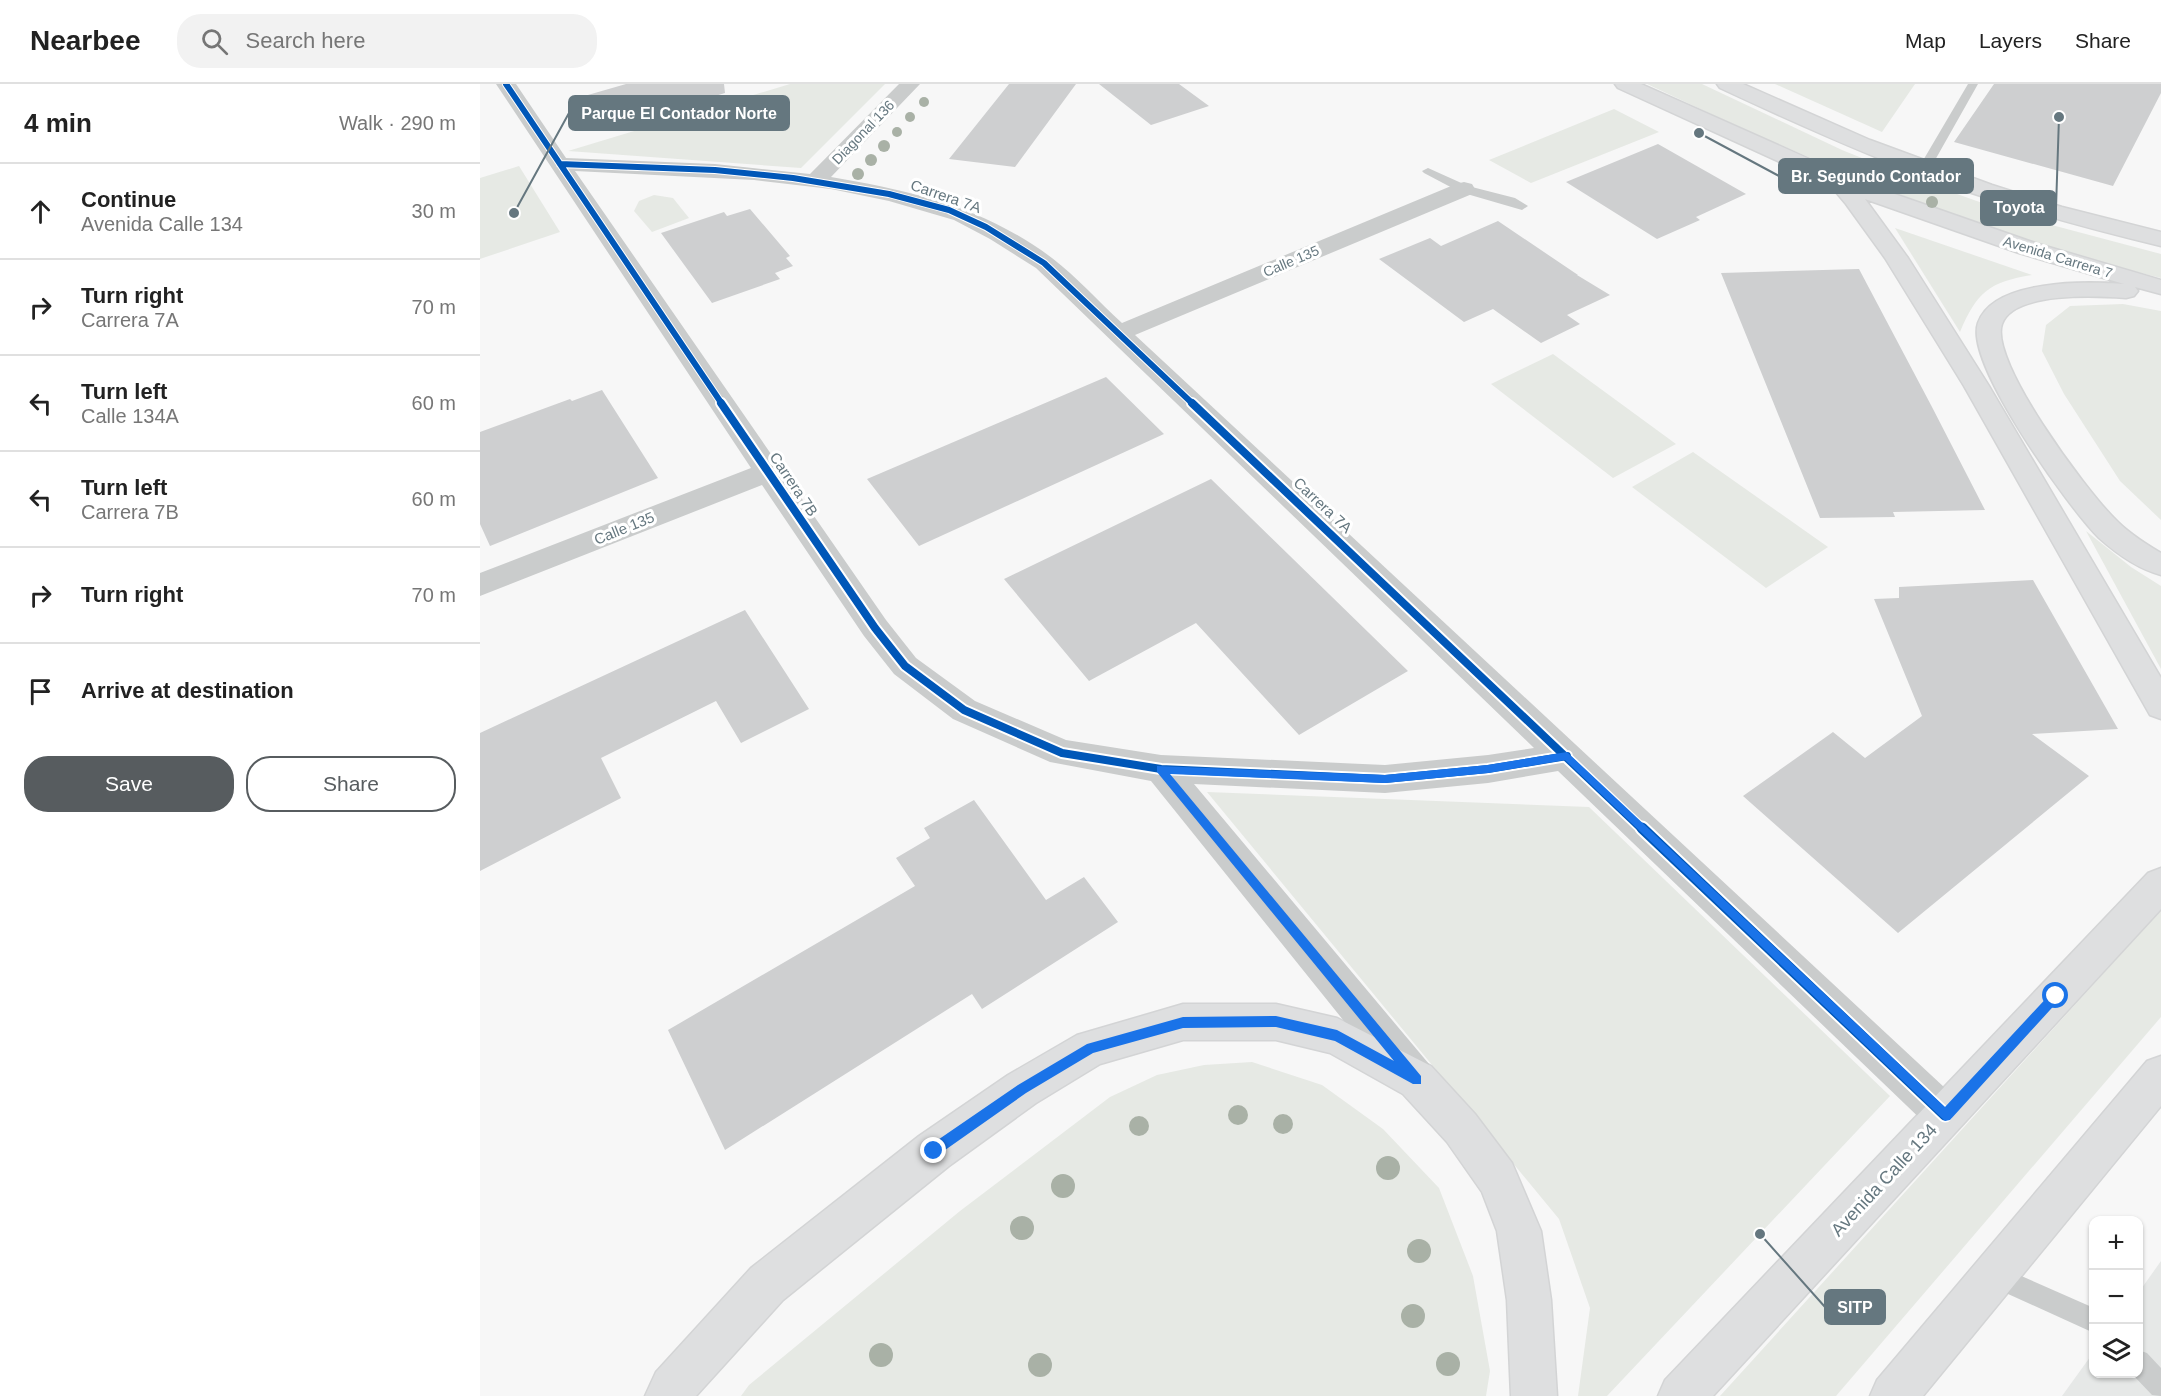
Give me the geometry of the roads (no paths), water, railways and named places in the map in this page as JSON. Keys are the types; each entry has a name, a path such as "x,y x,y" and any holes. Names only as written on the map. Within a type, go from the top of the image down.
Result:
{"main road":[{"name":"Avenida Carrera 7","path":"1625,84 1838,181 2016,245 2161,287"},
{"path":"1727,84 1924,169 2060,212 2161,239"},
{"path":"1838,181 1884,237 1966,368 2161,706"},
{"path":"2161,294 2101,289 2036,293 2015,301 1998,313 1989,324 1988,343 1997,367 2016,402 2081,499 2127,546 2161,565"},
{"name":"Avenida Calle 134","path":"1681,1396 2161,884"},
{"path":"668,1396 672,1388 767,1284 934,1151 1022,1089 1091,1048 1183,1022 1276,1022 1337,1036 1417,1080 1461,1128 1497,1179 1519,1231 1529,1300 1534,1396"},
{"path":"1893,1396 2161,1075"}],"street":[{"name":"Carrera 7B","path":"506,84 875,628 905,666 964,710 1062,753 1161,769 1385,779 1488,769 1567,756"},
{"name":"Diagonal 136","path":"817,179 910,84"},
{"name":"Carrera 7A","path":"560,164 672,168 817,179 939,207 990,228 1044,263 1945,1115"},
{"name":"Calle 135","path":"1119,333 1464,189"},
{"name":"Calle 135","path":"480,585 768,472"},
{"path":"1161,769 1417,1080"}],"lane":[{"path":"1924,169 1973,84"},
{"path":"1428,171 1464,189 1522,206"},
{"path":"1994,1276 2089,1319"},
{"path":"2143,1366 2161,1386"}],"place":[{"name":"Toyota","path":"2059,117"},
{"name":"Br. Segundo Contador","path":"1699,133"},
{"name":"Parque El Contador Norte","path":"514,213"},
{"name":"SITP","path":"1760,1234"}]}
